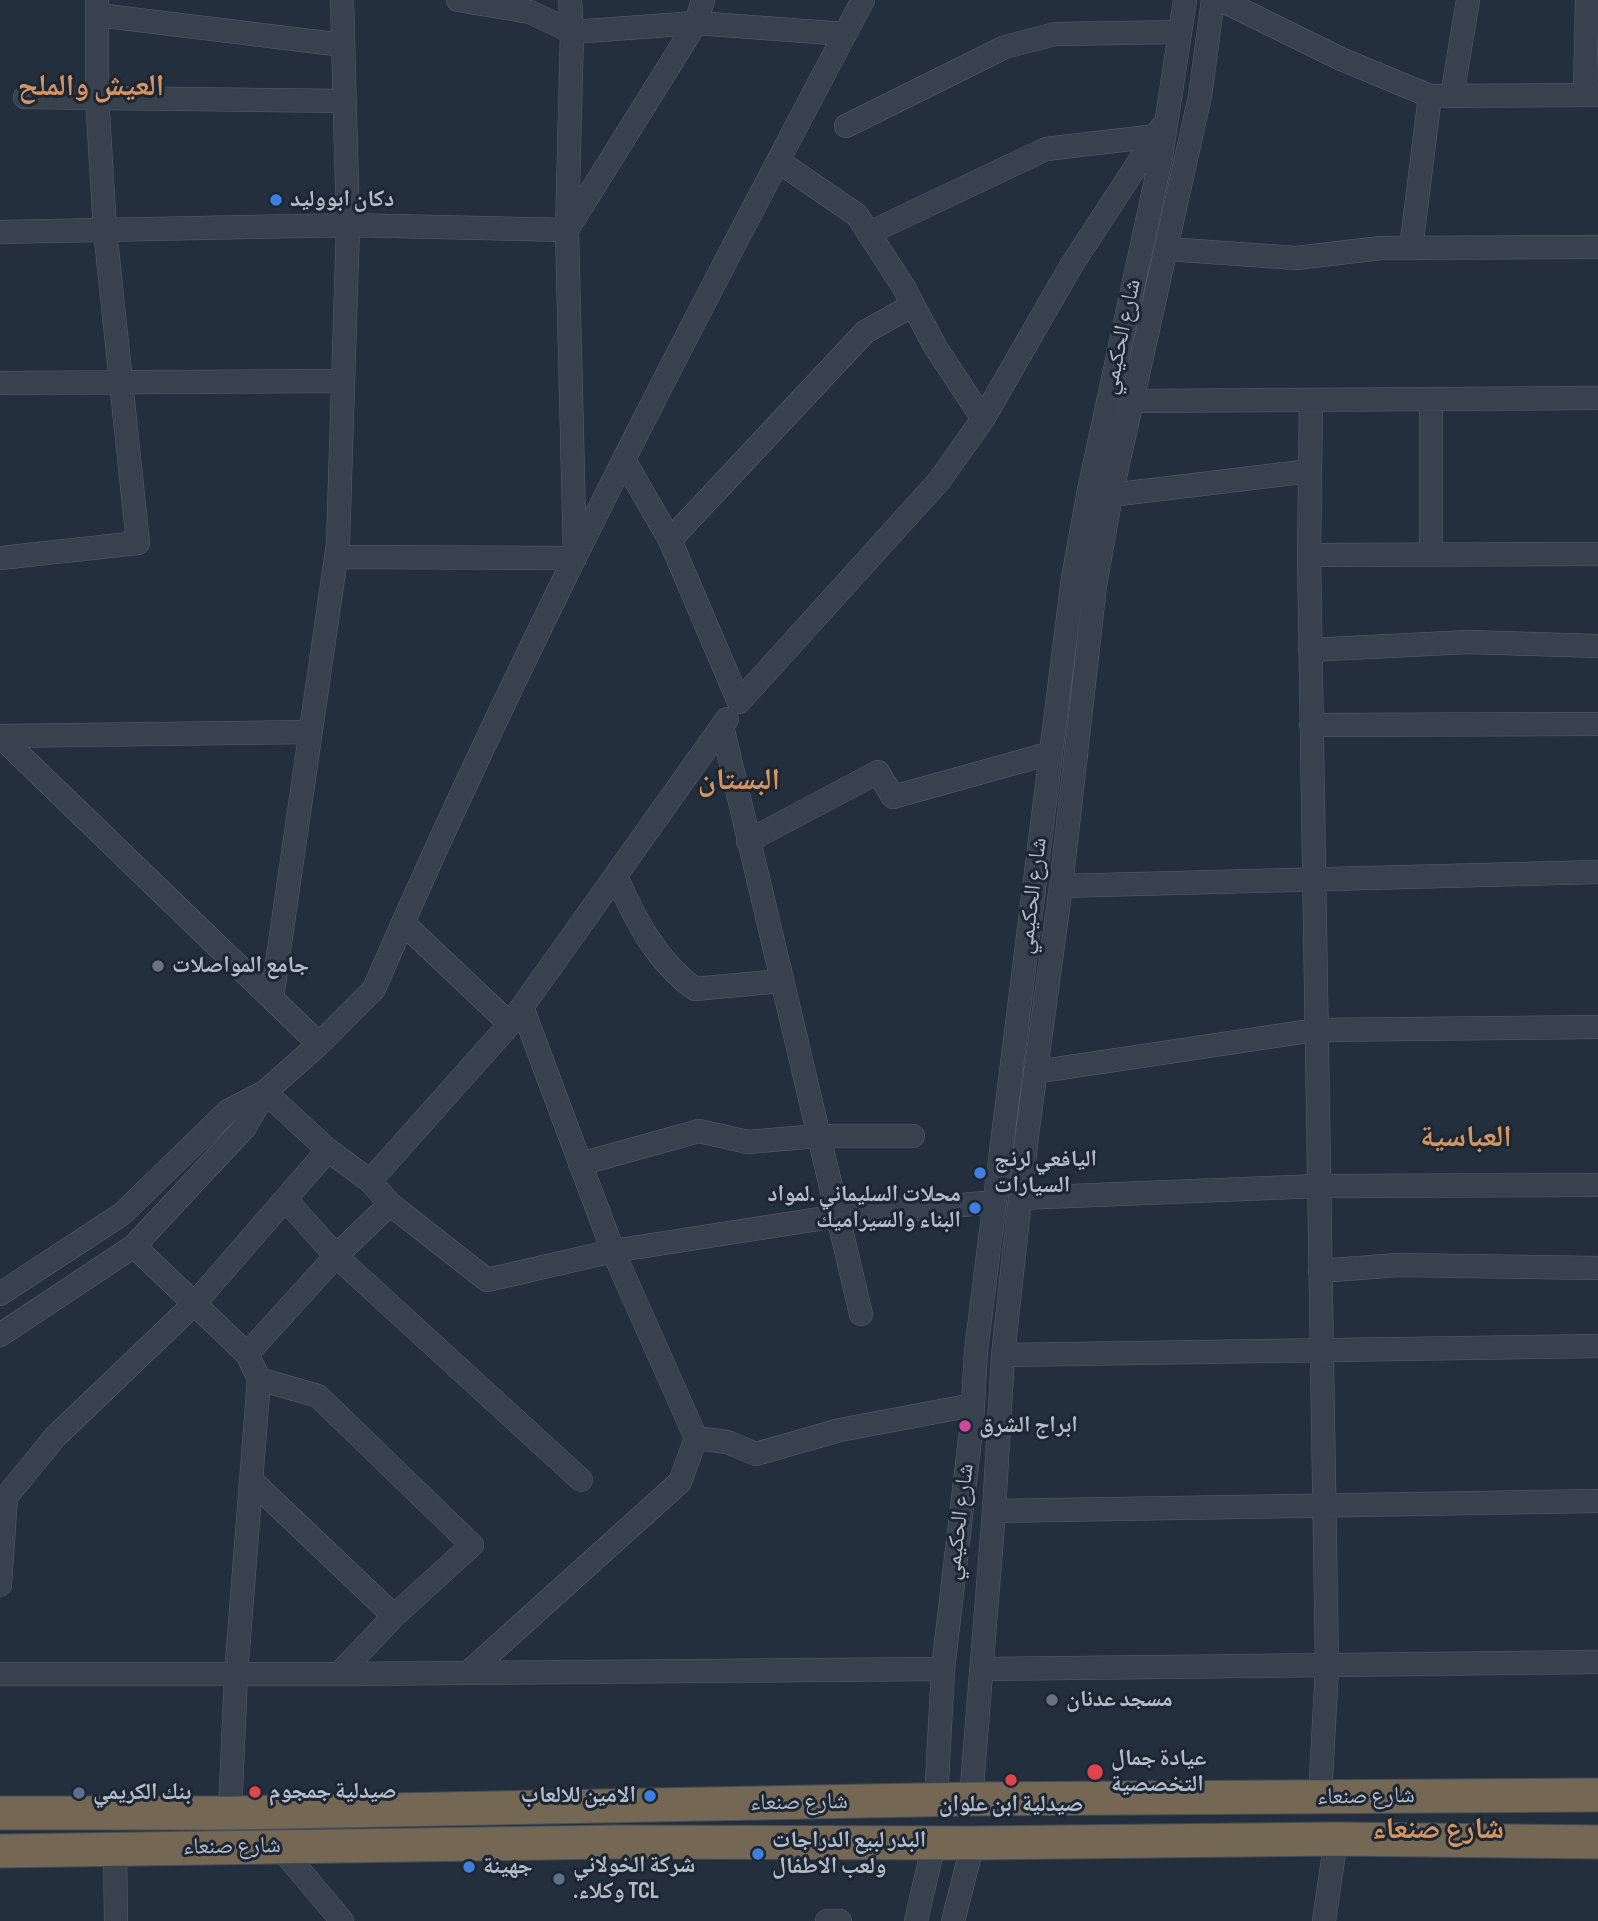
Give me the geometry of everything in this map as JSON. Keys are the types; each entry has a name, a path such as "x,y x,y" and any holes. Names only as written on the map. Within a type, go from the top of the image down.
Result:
{"highway":[{"name":"شارع صنعاء","path":"0,1813 230,1813 971,1799 1598,1795"},
{"path":"686,1842 674,1830 676,1814 690,1804"},
{"path":"615,1842 625,1834 629,1822 620,1805"},
{"name":"شارع صنعاء","path":"0,1851 615,1842 973,1843 1336,1839 1598,1842"}],"street":[{"path":"272,998 337,557 348,225 342,0"},
{"path":"458,0 530,12 572,32 696,23 845,34"},
{"path":"570,0 572,32 567,230 575,558"},
{"path":"567,230 696,23 703,0"},
{"path":"0,1294 122,1214 228,1111 265,1091 319,1044 374,989 575,558 694,321 863,0"},
{"name":"شارع الحكيمي","path":"936,1801 943,1669 995,1202 1073,578 1088,489 1185,0"},
{"name":"شارع الحكيمي","path":"971,1799 994,1511 1003,1355 1095,586 1111,495 1200,96 1213,0"},
{"path":"1411,247 1441,96 1468,0"},
{"path":"1237,3 1341,59 1441,96 1591,95 1587,0"},
{"path":"0,558 138,543 105,230 97,96 97,8 343,45"},
{"path":"846,126 1005,47 1055,34 1180,32"},
{"path":"25,97 344,101"},
{"path":"869,233 1046,149 1161,128"},
{"path":"370,1181 516,1016 739,702 939,481 983,419 1070,266 1161,128"},
{"path":"778,161 857,215 913,305 936,348 983,419"},
{"path":"0,232 348,225 567,230"},
{"path":"1167,249 1296,258 1381,248 1598,247"},
{"path":"670,540 866,332 913,305"},
{"path":"0,383 343,381"},
{"path":"1132,401 1598,398"},
{"path":"1430,399 1431,554"},
{"path":"1311,400 1311,725 1327,1667 1320,1798"},
{"path":"625,462 670,540 739,702"},
{"path":"1111,495 1310,471"},
{"path":"1309,555 1598,554"},
{"path":"337,557 575,558"},
{"path":"1311,650 1468,642 1598,646"},
{"path":"1311,725 1598,724"},
{"path":"722,726 861,1314"},
{"path":"0,736 311,733"},
{"path":"0,736 319,1044"},
{"path":"748,841 878,772 893,797 1051,753"},
{"path":"1061,886 1598,872"},
{"path":"616,876 638,925 677,976 695,989 781,981"},
{"path":"403,923 516,1016 580,1164 613,1251 696,1438 680,1482 468,1673"},
{"path":"1035,1072 1316,1030 1598,1027"},
{"path":"265,1091 328,1150 370,1181 390,1204 487,1280 613,1251 838,1216 995,1202"},
{"path":"0,1335 134,1246 245,1127 265,1091"},
{"path":"580,1164 699,1131 748,1142 818,1136 913,1136"},
{"path":"0,1585 6,1497 55,1437 195,1303 328,1150"},
{"path":"1020,1198 1319,1186 1598,1185"},
{"path":"286,1201 336,1256 581,1480"},
{"path":"247,1354 336,1256 390,1204"},
{"path":"134,1246 247,1354 259,1379 236,1675 230,1813"},
{"path":"1320,1271 1398,1265 1598,1268"},
{"path":"1003,1355 1598,1346"},
{"path":"259,1379 318,1396 472,1545 394,1616 339,1674"},
{"path":"696,1438 727,1442 756,1454 840,1430 973,1405"},
{"path":"253,1482 394,1616"},
{"path":"994,1511 1598,1501"},
{"path":"982,1669 1598,1662"},
{"path":"0,1674 236,1675 943,1669"},
{"path":"1324,1921 1336,1839"},
{"path":"916,1921 934,1843"},
{"path":"953,1921 973,1843"},
{"path":"279,1846 342,1921"},
{"path":"115,1849 116,1921"},
{"path":"827,1921 840,1921"}],"place":[{"name":"دكان ابووليد","path":"276,200"},
{"name":"جامع المواصلات","path":"158,966"},
{"name":"اليافعي لرنج السيارات","path":"980,1173"},
{"name":"محلات السليماني .لمواد البناء والسيراميك","path":"975,1208"},
{"name":"ابراج الشرق","path":"965,1426"},
{"name":"مسجد عدنان","path":"1052,1700"},
{"name":"عيادة جمال التخصصية","path":"1095,1772"},
{"name":"صيدلية ابن علوان","path":"1011,1780"},
{"name":"صيدلية جمجوم","path":"255,1792"},
{"name":"بنك الكريمي","path":"79,1793"},
{"name":"الامين للالعاب","path":"650,1796"},
{"name":"البدر لبيع الدراجات ولعب الاطفال","path":"758,1854"},
{"name":"جهينة","path":"469,1867"},
{"name":"شركة الخولاني .وكلاء TCL","path":"559,1879"}],"district":[{"name":"العيش والملح","path":"91,87"},
{"name":"البستان","path":"739,781"},
{"name":"العباسية","path":"1466,1138"},
{"name":"شارع صنعاء","path":"1438,1830"}]}
